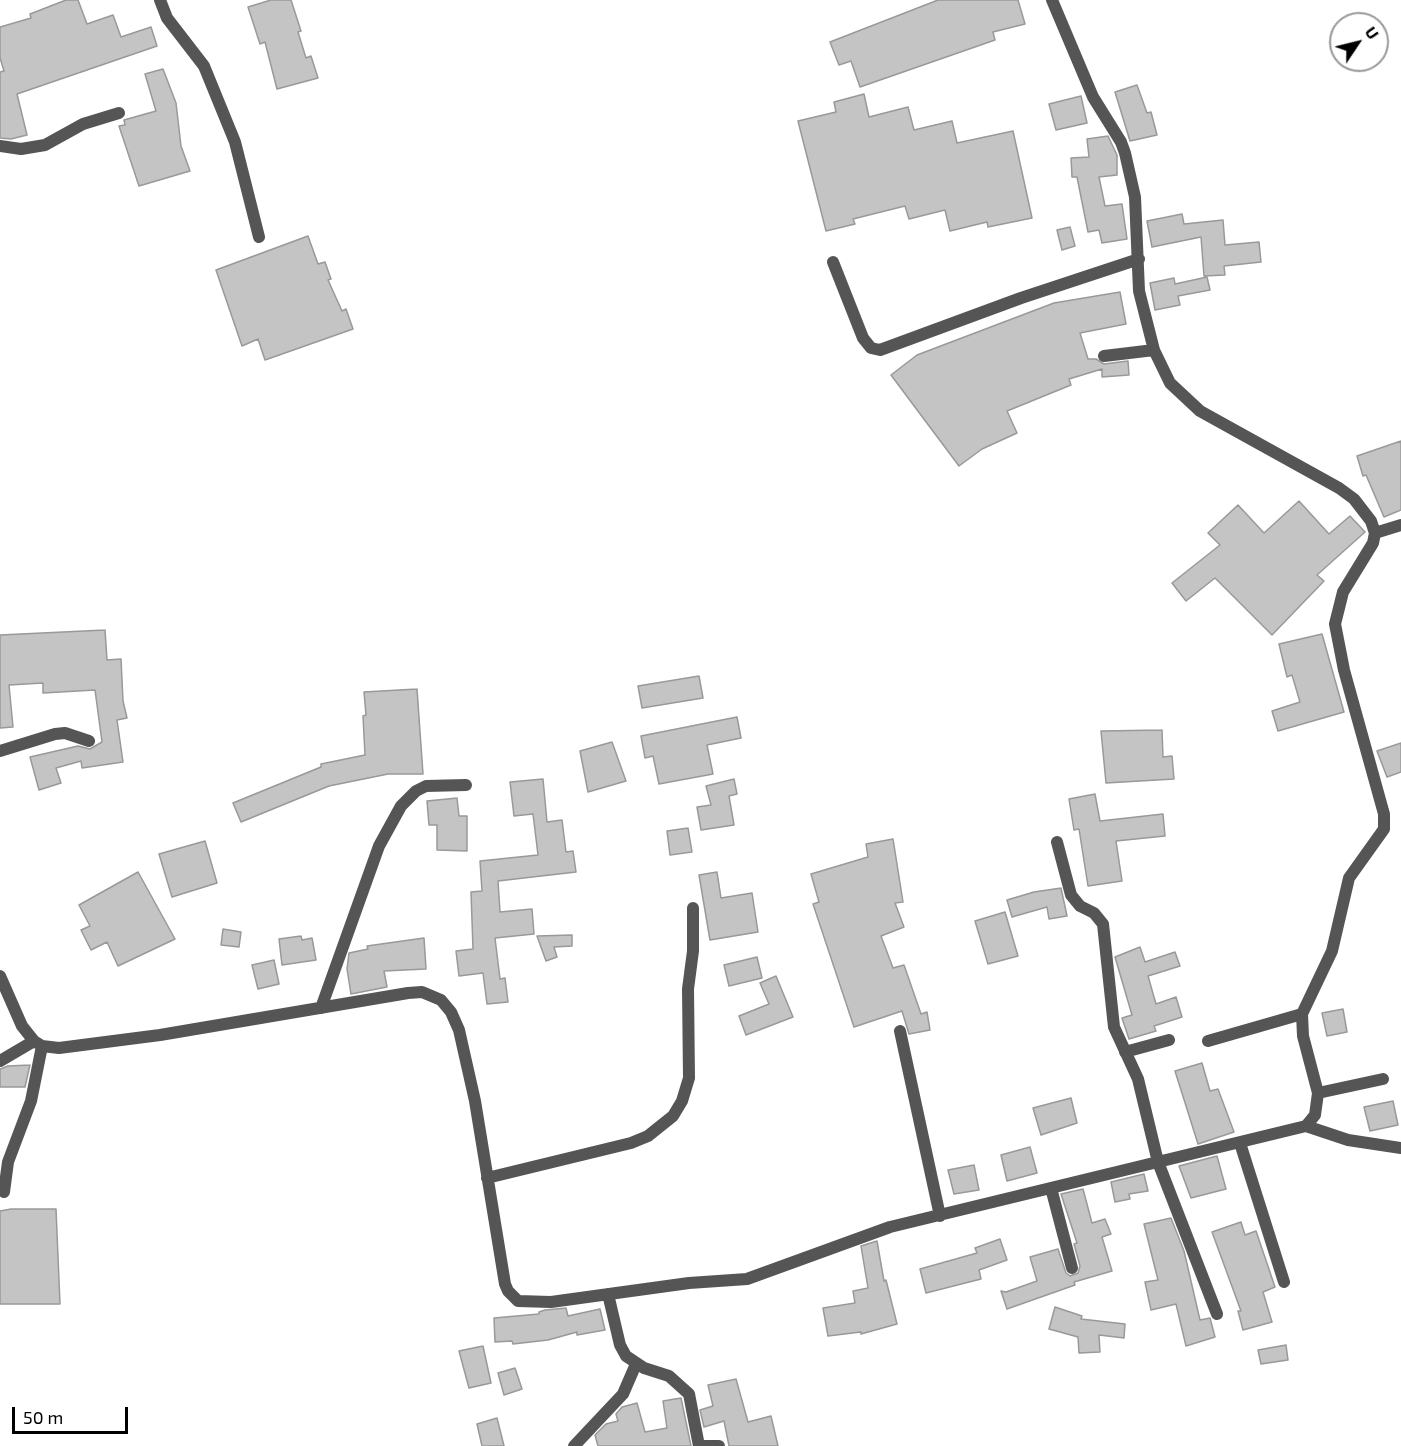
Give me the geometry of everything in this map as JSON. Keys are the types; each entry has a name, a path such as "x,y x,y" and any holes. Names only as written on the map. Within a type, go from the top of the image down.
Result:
{"street":[{"path":"160,0 166,18 204,66 236,142 259,237"},
{"path":"1052,0 1093,97 1121,142 1136,196 1139,291 1154,350 1170,383 1184,399 1200,411 1339,488 1354,499 1371,521 1375,533 1373,543 1343,592 1335,624 1355,716 1384,814 1384,829 1348,878 1332,951 1302,1014 1303,1036 1318,1093 1315,1115 1306,1126"},
{"path":"0,146 21,149 45,145 83,124 119,113"},
{"path":"833,262 863,338 871,348 880,350 1021,298 1139,259"},
{"path":"1104,356 1154,350"},
{"path":"1375,533 1401,525"},
{"path":"0,751 65,732 89,741"},
{"path":"321,1008 379,846 401,806 416,791 426,786 466,785"},
{"path":"1057,843 1071,895 1080,906 1094,912 1103,924 1114,1027 1138,1079 1158,1162 1217,1314"},
{"path":"487,1178 631,1143 648,1136 673,1116 682,1101 689,1078 688,989 693,951 693,908"},
{"path":"0,976 22,1026 38,1043 59,1048 160,1035 408,993 422,992 441,1000 451,1012 459,1030 475,1101 505,1284 513,1298 518,1301 551,1302 689,1283 747,1279 858,1238 1306,1126 1348,1140 1401,1148"},
{"path":"1208,1041 1302,1014"},
{"path":"900,1031 940,1216"},
{"path":"1125,1052 1169,1040"},
{"path":"0,1061 38,1043"},
{"path":"4,1192 8,1162 31,1101 38,1043"},
{"path":"1318,1093 1383,1079"},
{"path":"1240,1143 1284,1282"},
{"path":"1051,1188 1072,1268"},
{"path":"608,1294 620,1344 626,1356 636,1364 669,1376 689,1394 701,1446 719,1446"},
{"path":"574,1446 623,1394 636,1364"}],"building":[{"path":"66,0 78,0 87,24 113,15 121,37 151,27 157,46 17,94 27,135 11,139 0,138 0,72 4,71 0,58 0,27 31,18 30,14"},
{"path":"271,0 291,0 301,31 298,32 306,58 311,56 318,78 277,89 265,42 260,44 248,7"},
{"path":"938,0 1018,0 1025,24 993,32 995,40 860,87 851,61 839,65 830,42"},
{"path":"163,69 176,103 181,146 190,171 139,186 119,126 125,125 124,120 156,111 145,74"},
{"path":"1137,85 1147,113 1151,112 1157,135 1130,141 1115,92"},
{"path":"864,94 869,117 908,107 914,130 952,121 957,143 1013,131 1032,218 988,227 987,222 950,231 945,210 909,219 905,206 853,219 855,224 826,231 798,121 836,112 834,102"},
{"path":"1081,96 1087,123 1056,130 1049,104"},
{"path":"1108,136 1117,155 1117,175 1099,177 1105,206 1122,204 1127,239 1102,243 1099,230 1088,232 1077,177 1072,177 1071,158 1089,157 1087,139"},
{"path":"1182,214 1184,224 1223,220 1225,245 1259,242 1261,262 1224,266 1225,275 1204,276 1201,237 1152,247 1147,221"},
{"path":"1070,227 1075,246 1062,250 1057,230"},
{"path":"308,236 318,264 325,262 331,279 328,280 342,311 346,309 353,329 265,360 258,339 242,346 216,270"},
{"path":"1207,277 1210,290 1178,296 1180,305 1155,310 1150,283 1174,278 1175,284"},
{"path":"1120,292 1126,324 1080,333 1088,359 1096,359 1104,364 1128,361 1129,375 1102,377 1102,369 1069,379 1071,385 1007,411 1017,433 982,449 959,466 891,375 917,355 1054,303"},
{"path":"1401,441 1401,510 1384,517 1366,475 1363,476 1357,456"},
{"path":"1299,501 1329,534 1350,516 1365,532 1317,575 1324,581 1272,635 1215,578 1186,601 1172,583 1220,545 1208,533 1238,505 1264,533"},
{"path":"105,630 107,660 121,659 123,701 127,718 117,720 123,762 82,768 81,761 56,768 61,783 39,790 30,757 78,746 90,749 102,742 95,690 43,693 43,683 9,685 13,727 0,728 0,635"},
{"path":"1322,634 1344,712 1278,731 1272,711 1300,702 1292,675 1287,677 1279,644"},
{"path":"699,676 703,698 642,708 638,686"},
{"path":"417,689 423,774 388,774 329,786 241,822 233,803 321,767 321,764 365,755 364,692"},
{"path":"737,717 741,738 707,745 713,774 659,784 653,756 645,758 641,736"},
{"path":"1162,730 1163,757 1172,756 1174,779 1106,783 1101,731"},
{"path":"612,742 626,781 588,792 580,751"},
{"path":"1401,743 1401,772 1387,777 1377,751"},
{"path":"543,779 547,822 562,820 566,852 573,851 576,872 498,881 500,912 532,909 534,934 495,938 500,979 505,978 508,1002 487,1004 483,973 459,976 456,951 473,949 471,892 482,891 480,861 538,855 533,814 514,816 510,782"},
{"path":"734,779 737,794 729,796 734,825 701,830 697,807 711,805 706,786"},
{"path":"1095,794 1100,821 1163,814 1165,836 1116,841 1122,881 1088,886 1079,829 1074,830 1069,799"},
{"path":"457,798 459,816 467,816 467,851 437,850 437,825 429,825 427,801"},
{"path":"688,828 692,852 670,855 667,831"},
{"path":"893,839 903,902 895,903 904,927 881,936 893,968 904,965 921,1014 927,1012 930,1030 909,1034 902,1011 854,1027 813,904 819,902 811,874 868,857 866,844"},
{"path":"205,841 217,883 172,897 159,854"},
{"path":"138,872 175,939 118,966 107,942 91,950 81,930 90,926 79,905"},
{"path":"717,872 721,898 752,893 758,932 710,940 699,875"},
{"path":"1061,888 1067,916 1049,919 1047,907 1012,917 1007,900 1034,892"},
{"path":"1005,912 1018,956 988,964 975,921"},
{"path":"223,929 241,932 239,947 221,945"},
{"path":"572,935 572,946 554,947 557,957 546,961 537,936"},
{"path":"301,936 302,940 312,938 316,960 282,965 279,939"},
{"path":"424,938 426,969 384,971 387,987 351,994 347,969 349,953 368,949 367,946"},
{"path":"1140,947 1145,962 1175,952 1180,966 1148,976 1156,1004 1176,997 1182,1017 1154,1026 1156,1031 1129,1039 1122,1018 1132,1015 1115,957"},
{"path":"757,957 762,978 729,986 724,965"},
{"path":"274,960 279,984 258,989 252,965"},
{"path":"776,976 793,1017 746,1035 739,1016 769,1004 760,983"},
{"path":"1343,1009 1347,1032 1327,1036 1322,1013"},
{"path":"1202,1063 1210,1091 1218,1089 1234,1132 1198,1144 1175,1071"},
{"path":"30,1065 25,1087 0,1087 0,1069 8,1066"},
{"path":"1071,1098 1077,1123 1041,1135 1033,1108"},
{"path":"1393,1101 1398,1125 1370,1131 1364,1107"},
{"path":"1030,1147 1037,1173 1007,1181 1001,1155"},
{"path":"1217,1156 1226,1189 1191,1198 1179,1166"},
{"path":"974,1165 979,1190 954,1194 948,1170"},
{"path":"1144,1174 1148,1191 1129,1194 1130,1199 1115,1202 1111,1182"},
{"path":"1083,1189 1092,1223 1105,1219 1111,1234 1102,1237 1112,1271 1074,1282 1075,1285 1007,1309 1001,1291 1006,1292 1037,1281 1030,1257 1058,1249 1066,1273 1070,1276 1078,1273 1080,1266 1074,1244 1077,1243 1061,1194"},
{"path":"56,1209 60,1304 0,1304 0,1211"},
{"path":"1171,1218 1184,1251 1200,1320 1210,1318 1215,1337 1186,1346 1176,1304 1151,1310 1145,1282 1158,1280 1144,1224"},
{"path":"1241,1222 1245,1235 1256,1231 1275,1287 1263,1292 1272,1322 1243,1330 1238,1311 1241,1311 1212,1232"},
{"path":"1000,1239 1007,1260 979,1270 981,1279 926,1293 920,1269 977,1253 975,1248"},
{"path":"877,1241 884,1281 886,1280 897,1324 861,1334 861,1332 828,1336 823,1308 855,1303 853,1291 868,1288 861,1246"},
{"path":"1055,1307 1082,1316 1081,1319 1125,1324 1124,1338 1099,1335 1100,1352 1079,1353 1078,1337 1049,1329"},
{"path":"566,1308 568,1316 600,1309 605,1330 577,1335 577,1332 548,1340 513,1344 512,1341 495,1342 494,1318 539,1314 545,1310"},
{"path":"1286,1345 1288,1360 1261,1364 1258,1350"},
{"path":"483,1346 491,1383 469,1388 459,1351"},
{"path":"515,1368 522,1389 504,1395 498,1373"},
{"path":"736,1379 748,1422 771,1416 778,1446 729,1446 724,1421 704,1427 700,1410 713,1406 708,1385"},
{"path":"681,1398 691,1446 598,1446 595,1435 606,1424 618,1421 616,1414 622,1407 637,1403 645,1432 667,1428 663,1401"},
{"path":"497,1418 504,1446 482,1446 477,1424"}]}
